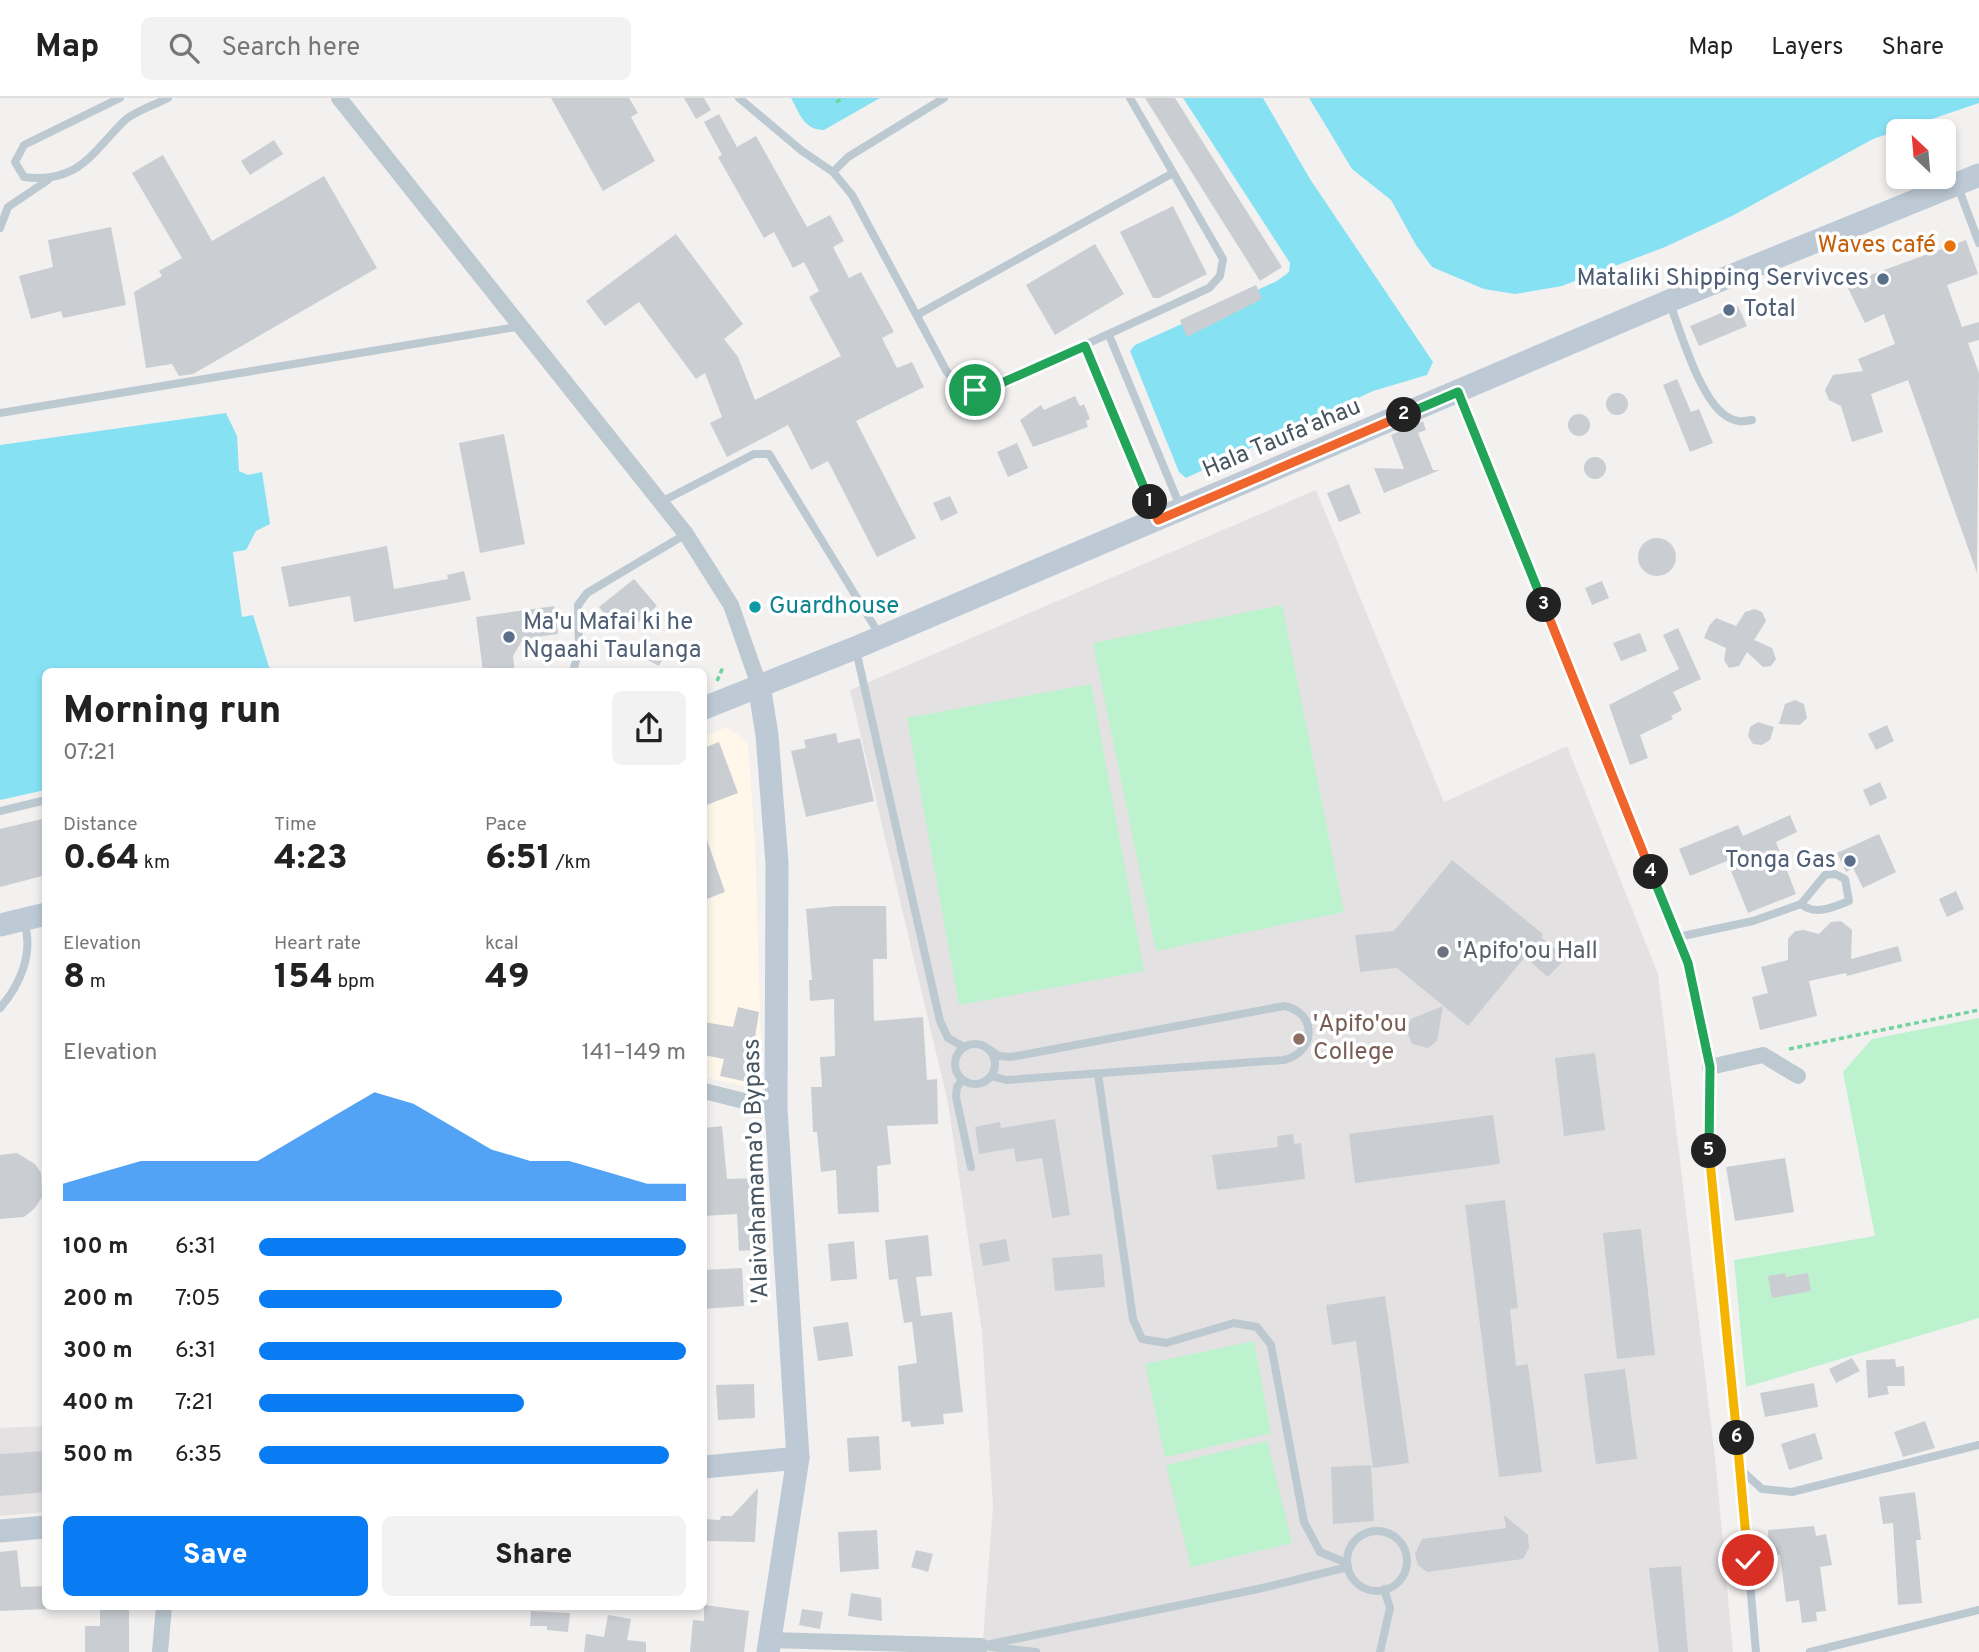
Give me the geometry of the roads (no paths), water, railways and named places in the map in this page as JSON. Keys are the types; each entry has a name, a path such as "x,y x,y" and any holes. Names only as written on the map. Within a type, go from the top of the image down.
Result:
{"street":[{"path":"339,98 686,534 731,605 759,685"},
{"name":"Hala Taufa'ahau","path":"1956,184 1979,174"},
{"name":"Hala Taufa'ahau","path":"707,707 855,648 1669,301 1944,189"},
{"name":"'Alaivahamama'o Bypass","path":"759,685 767,735 777,863 776,1110 798,1458 769,1646"},
{"path":"0,925 35,917"},
{"path":"1710,1067 1763,1055 1798,1076"},
{"path":"707,1092 776,1110"},
{"path":"707,1466 798,1458"},
{"path":"0,1531 42,1527"},
{"path":"160,1652 164,1610"},
{"path":"769,1646 981,1646"}],"lane":[{"path":"48,180 24,177 15,162 24,145 120,98"},
{"path":"0,228 8,207 48,180 92,159 126,119 168,98"},
{"path":"739,98 802,151 833,172 852,195 947,372 964,387 975,390 997,385 1109,335 1209,288 1220,276 1223,259 1130,98"},
{"path":"833,172 848,157 944,98"},
{"path":"917,315 1173,173"},
{"path":"1956,184 1979,243"},
{"path":"1669,301 1705,390 1724,415 1738,422 1752,420"},
{"path":"0,413 522,326"},
{"path":"1109,335 1182,510"},
{"path":"1085,346 1158,520"},
{"path":"1458,392 1688,963 1710,1067 1709,1156 1756,1652"},
{"path":"661,502 754,454 769,454 881,637"},
{"path":"574,668 579,649 578,605 587,593 686,534"},
{"path":"855,648 940,1021 948,1038 964,1047 977,1044 999,1056 1011,1057 1284,1006 1301,1012 1310,1028 1307,1045 1301,1053 1284,1059 1006,1080 991,1076"},
{"path":"0,811 42,801"},
{"path":"1678,937 1754,920 1801,904 1825,875 1835,874 1845,879 1849,901 1816,910 1807,910 1801,904"},
{"path":"0,1008 14,992 25,965 35,917"},
{"path":"962,1080 954,1064 964,1047"},
{"path":"962,1080 979,1083 991,1076 995,1063 989,1050"},
{"path":"1098,1074 1133,1320 1142,1339 1166,1343 1234,1323 1257,1327 1271,1346 1304,1522 1320,1552 1348,1565"},
{"path":"962,1080 957,1087 956,1097 971,1167"},
{"path":"1740,1469 1762,1489 1792,1493 1979,1445"},
{"path":"1378,1531 1397,1538 1403,1545 1407,1564 1398,1582 1384,1589 1362,1587 1354,1580 1348,1565 1348,1553 1359,1536 1378,1531"},
{"path":"981,1646 1258,1589 1348,1565"},
{"path":"1380,1652 1390,1608 1384,1589"},
{"path":"1810,1652 1979,1610"},
{"path":"981,1646 1036,1652"}],"water":[{"path":"791,98 880,98 824,130 807,124"},
{"path":"1183,98 1263,98 1310,179 1433,362 1427,375 1373,391 1186,478 1179,472 1130,351 1135,345 1277,281 1289,272 1290,263"},
{"path":"1309,98 1979,98 1979,103 1932,119 1886,119 1886,135 1873,139 1732,216 1665,247 1562,286 1515,294 1484,289 1432,267 1416,245 1391,200 1352,169"},
{"path":"226,413 237,436 239,471 248,475 262,472 270,524 256,531 246,550 233,552 242,617 253,615 270,668 42,668 42,791 0,800 0,445"}],"place":[{"name":"Waves café","path":"1950,246"},
{"name":"Mataliki Shipping Servivces","path":"1883,279"},
{"name":"Total","path":"1729,310"},
{"name":"Guardhouse","path":"755,607"},
{"name":"Ma'u Mafai ki he Ngaahi Taulanga","path":"509,637"},
{"name":"Tonga Gas","path":"1850,861"},
{"name":"'Apifo'ou Hall","path":"1443,952"},
{"name":"'Apifo'ou College","path":"1299,1039"}]}
